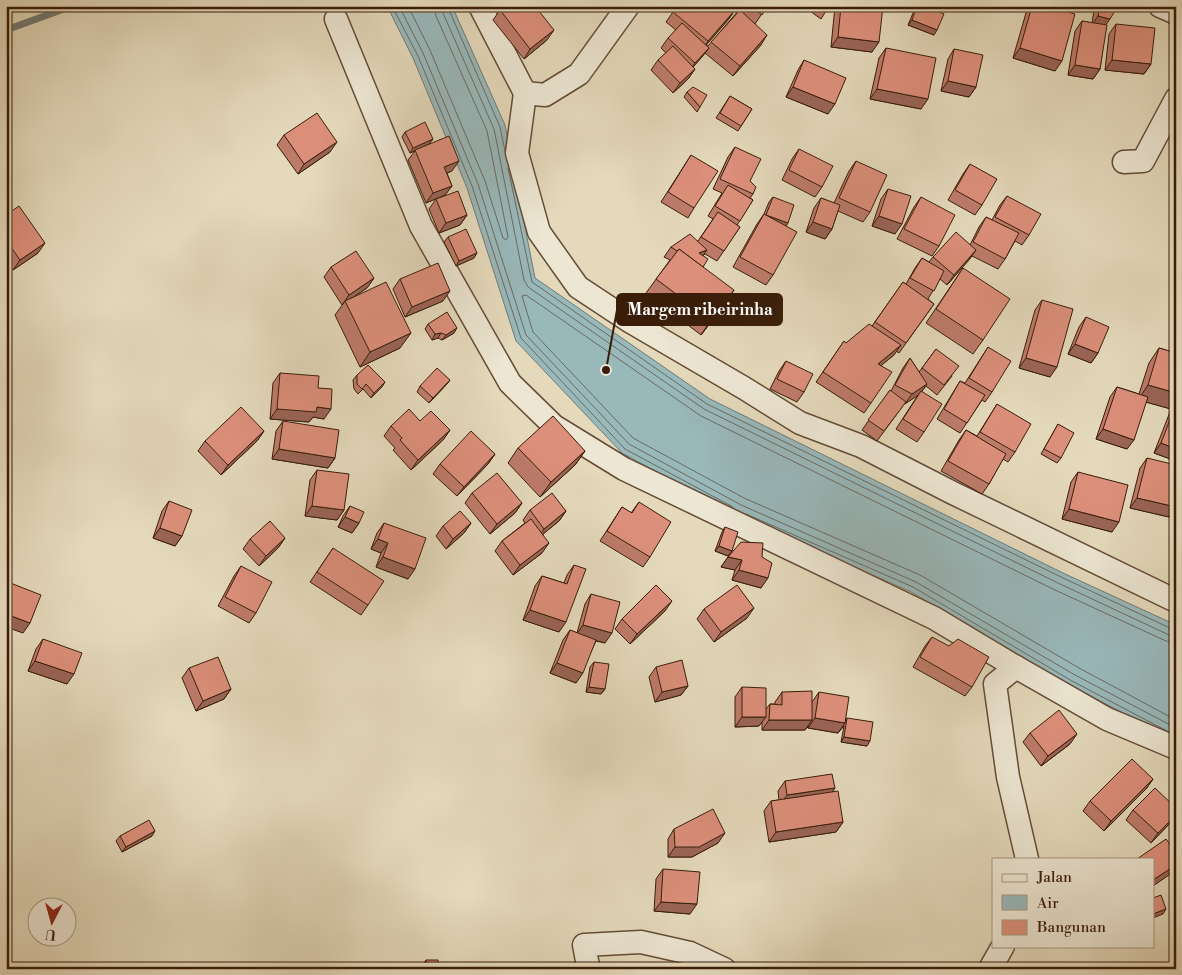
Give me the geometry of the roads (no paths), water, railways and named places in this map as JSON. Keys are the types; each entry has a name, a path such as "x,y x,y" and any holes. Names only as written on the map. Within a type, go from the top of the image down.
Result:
{"street":[{"path":"480,6 525,94 517,153 539,232 578,287 631,322 800,422 861,446 953,493 1176,601"},
{"path":"525,94 545,95 578,74 628,6"},
{"path":"1160,6 1176,13"},
{"path":"336,19 421,226 510,383 554,426 624,469 934,618 1107,720 1176,748"},
{"path":"1124,162 1143,161 1176,98"},
{"path":"1016,667 995,684 1008,777 1027,858"},
{"path":"587,969 584,945 641,942 690,953 724,969"},
{"path":"990,969 1002,948"}],"water":[{"path":"387,6 452,6 505,125 535,278 710,399 1063,573 1176,625 1176,741 1070,685 911,592 736,515 622,453 516,341 467,188 413,58"}],"waterway":[{"path":"6,30 72,6"}],"place":[{"name":"Margem ribeirinha","path":"606,370"}]}
